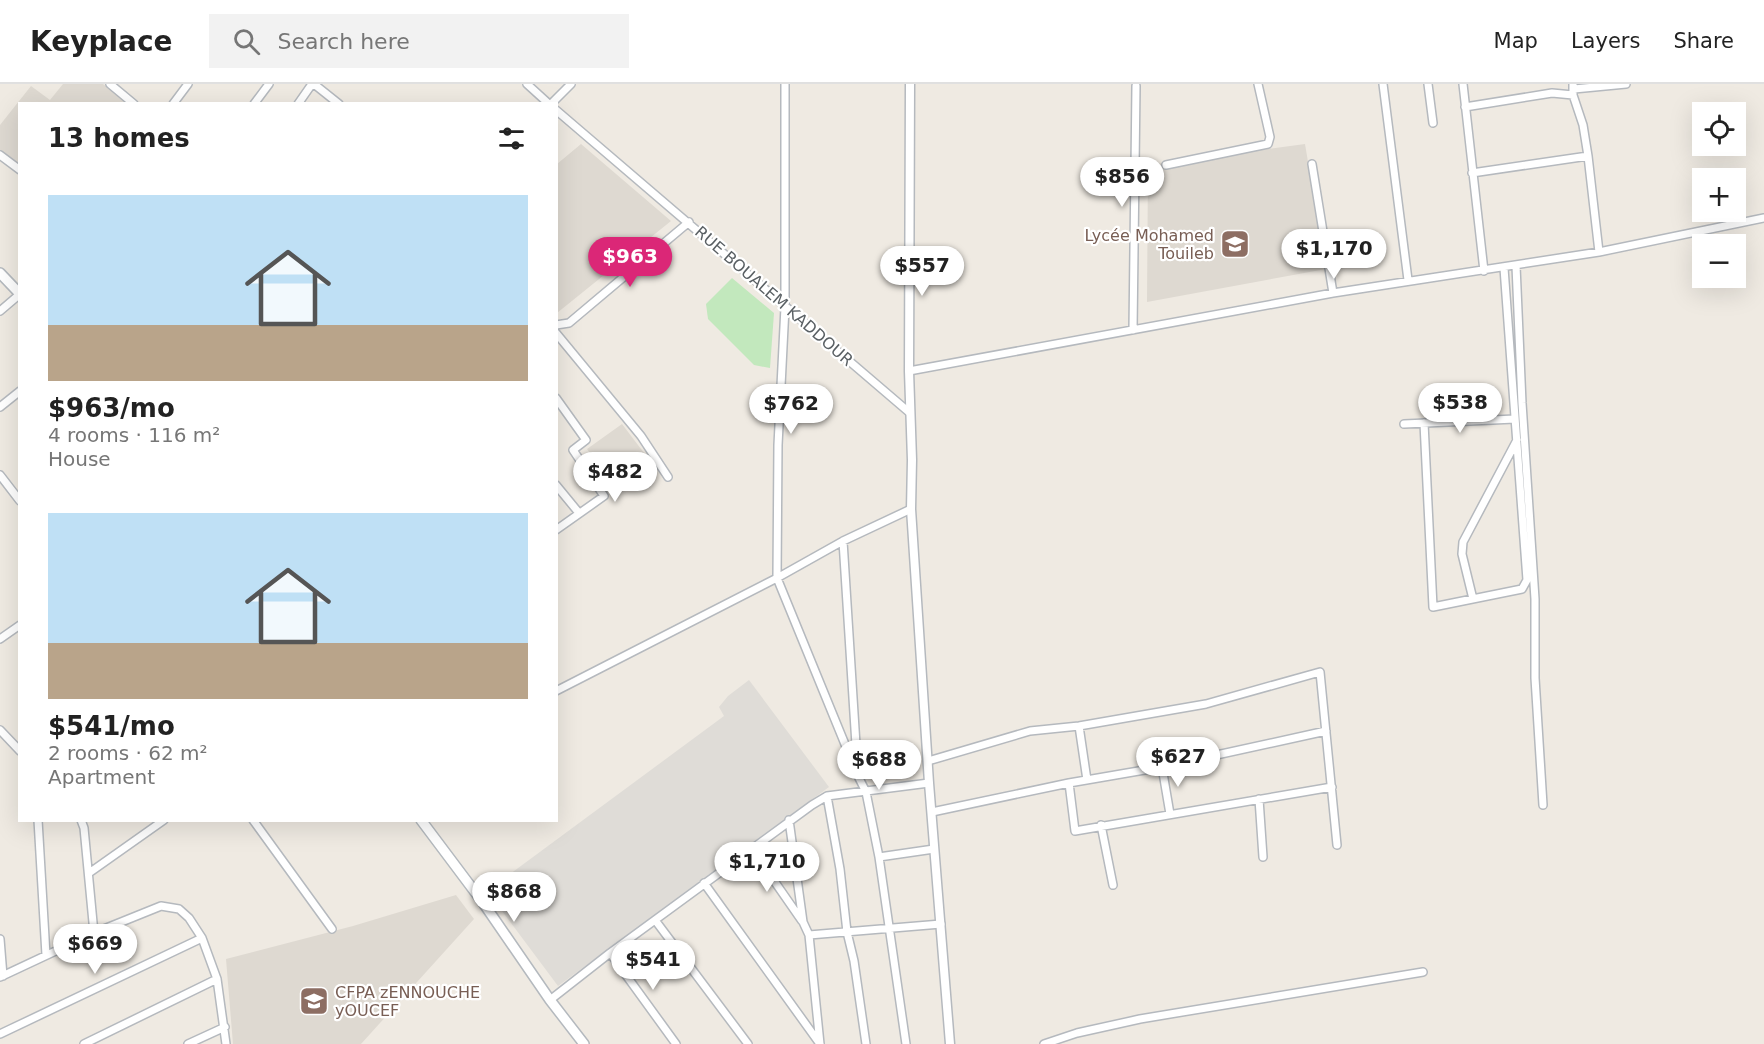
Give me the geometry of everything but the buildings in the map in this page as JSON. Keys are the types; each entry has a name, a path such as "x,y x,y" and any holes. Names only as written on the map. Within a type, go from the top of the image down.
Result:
{"main road":[{"path":"0,273 18,292"},
{"path":"422,822 584,1044"}],"street":[{"path":"110,84 132,102"},
{"path":"174,102 188,84"},
{"path":"256,102 269,84"},
{"path":"300,102 313,84 336,102"},
{"path":"527,84 548,102"},
{"path":"552,102 571,84"},
{"path":"785,84 785,307 778,445 777,578 866,792 879,857 906,1044"},
{"path":"910,84 911,509 928,783 950,1044"},
{"path":"1166,165 1268,144 1270,137 1258,84"},
{"path":"1383,84 1408,280"},
{"path":"1428,84 1433,123"},
{"path":"1463,84 1484,271"},
{"path":"1465,106 1573,89 1626,84"},
{"path":"1133,330 1136,86"},
{"path":"1573,89 1583,125 1588,156 1599,252"},
{"name":"RUE BOUALEM KADDOUR","path":"558,112 910,413"},
{"path":"0,155 18,168"},
{"path":"1472,173 1588,156"},
{"path":"1312,164 1333,293"},
{"path":"909,371 1408,280 1484,271 1599,252 1764,218"},
{"path":"558,325 569,323 689,222"},
{"path":"1516,266 1522,403 1535,599 1535,678 1543,805"},
{"path":"1425,423 1433,606 1522,589 1526,584 1504,268"},
{"path":"0,311 18,296"},
{"path":"558,335 640,436 668,477"},
{"path":"0,407 18,393"},
{"path":"558,401 586,440 573,450 604,496 558,529"},
{"path":"1404,424 1515,418"},
{"path":"1473,600 1462,554 1463,542 1516,440"},
{"path":"0,475 18,498"},
{"path":"558,487 579,513"},
{"path":"558,690 777,578 843,541 911,509"},
{"path":"843,541 858,776"},
{"path":"0,639 18,626"},
{"path":"928,761 1030,731 1080,726 1206,704 1320,672 1337,845"},
{"path":"1080,726 1087,780"},
{"path":"0,730 18,749"},
{"path":"932,812 1069,783 1162,767 1326,731"},
{"path":"1162,767 1170,814"},
{"path":"550,1000 789,820 827,796 928,783"},
{"path":"1069,783 1076,831 1332,787"},
{"path":"827,796 866,1044"},
{"path":"1259,799 1263,857"},
{"path":"789,820 803,922 808,935 820,1044"},
{"path":"38,822 46,955"},
{"path":"82,822 94,933"},
{"path":"89,873 161,822"},
{"path":"254,822 332,930"},
{"path":"1101,825 1113,885"},
{"path":"752,849 803,922"},
{"path":"879,857 934,849"},
{"path":"704,883 820,1044"},
{"path":"0,939 2,977 94,933 161,906 179,909 189,918 202,938 217,979 226,1044"},
{"path":"655,920 748,1044"},
{"path":"808,935 941,924"},
{"path":"0,1035 202,938"},
{"path":"610,953 676,1044"},
{"path":"1044,1044 1077,1033 1140,1019 1424,972"},
{"path":"84,1044 217,979"},
{"path":"188,1044 225,1027"}],"shaded area":[{"path":"63,84 103,84 126,102 18,102 31,86 50,100"},
{"path":"18,102 18,165 0,150 0,125"},
{"path":"581,144 671,221 558,312 558,163"},
{"name":"Lycée Mohamed Touileb","path":"1305,144 1326,269 1147,302 1148,165"},
{"path":"622,424 657,470 613,487 587,449"},
{"path":"749,680 829,787 558,986 487,891 724,716 719,707 728,696"},
{"name":"CFPA zENNOUCHE yOUCEF","path":"456,895 474,919 361,1044 233,1044 226,959 353,926"}],"green space":[{"path":"732,278 774,313 770,368 754,365 708,319 706,304"}],"place":[{"name":"Lycée Mohamed Touileb","path":"1235,244"},
{"name":"CFPA zENNOUCHE yOUCEF","path":"314,1001"}]}
